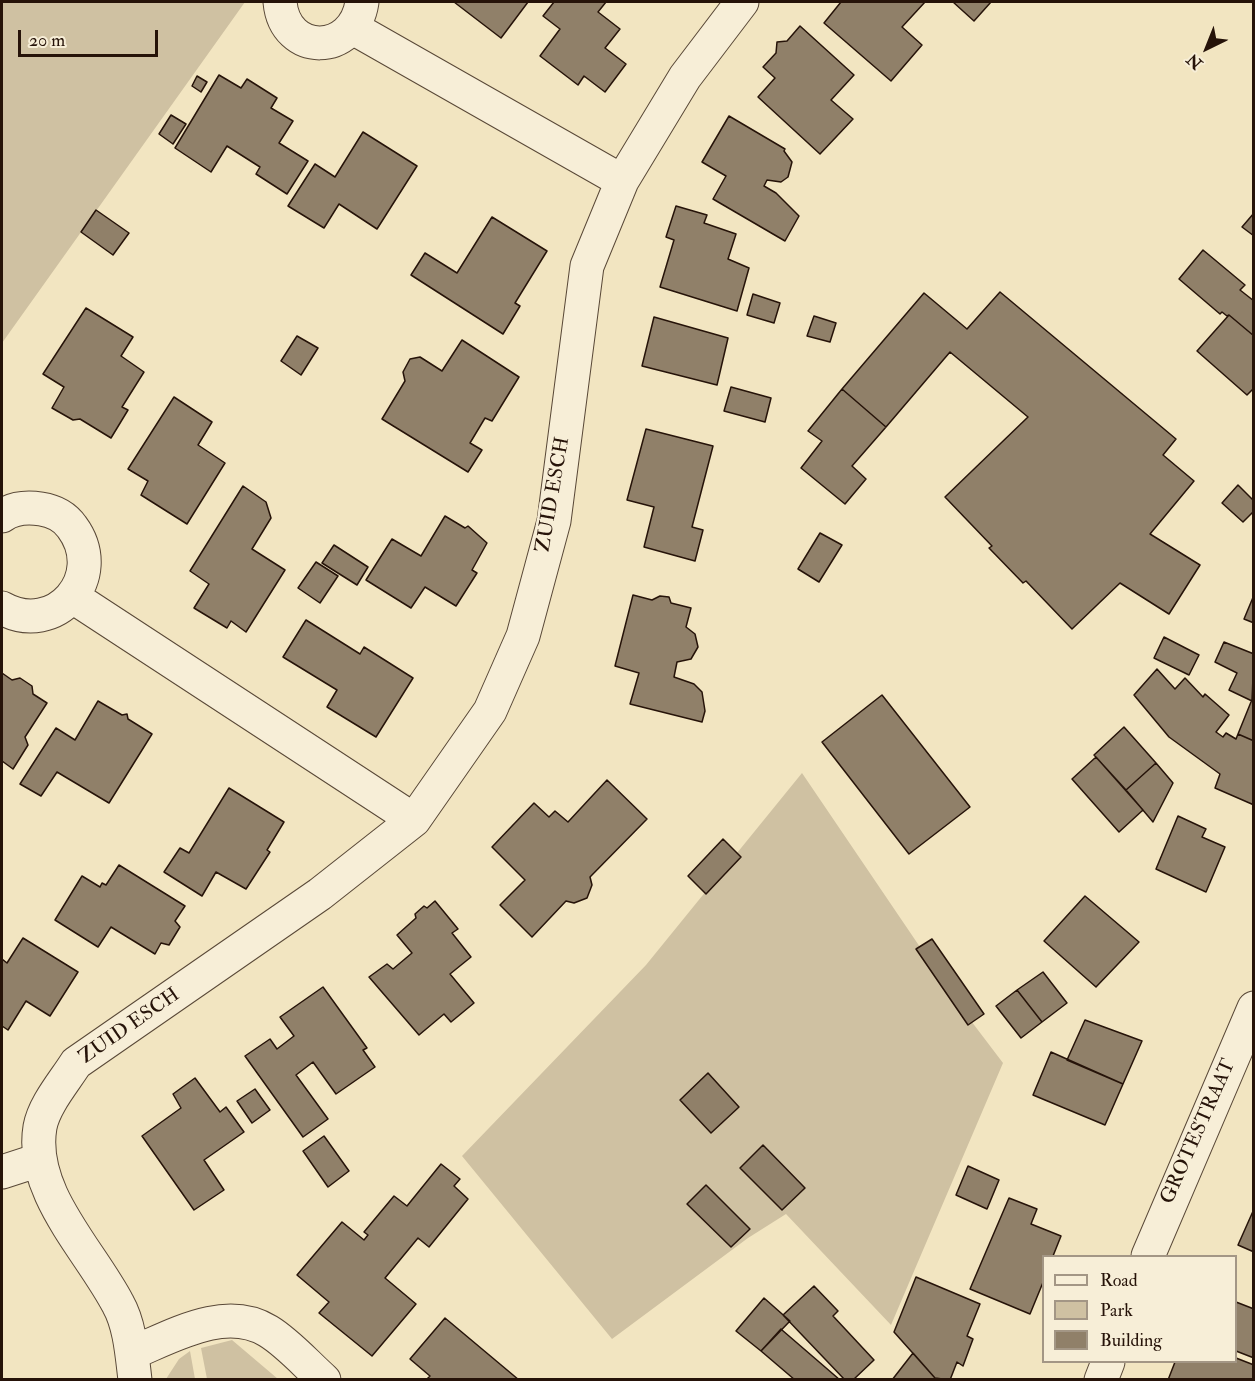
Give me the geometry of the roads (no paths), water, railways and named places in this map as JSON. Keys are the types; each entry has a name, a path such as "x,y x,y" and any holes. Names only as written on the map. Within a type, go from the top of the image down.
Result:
{"street":[{"path":"280,2 283,19 292,32 306,41 323,43 338,40 358,15 622,181"},
{"name":"ZUID ESCH","path":"324,1380 267,1331 243,1322 221,1321 200,1325 134,1366 119,1306 57,1206 39,1160 40,1125 76,1063 310,900 414,820 490,711 523,636 554,521 587,266 622,181 685,77 742,2"},
{"path":"2,516 8,512 28,507 50,510 68,521 81,539 85,560 82,581 73,597 54,612 33,616 11,613 2,608"},
{"path":"73,597 414,820"},
{"name":"GROTESTRAAT","path":"1149,1255 1254,1008"},
{"path":"2,1172 39,1160"},
{"path":"1101,1380 1108,1363"}]}
